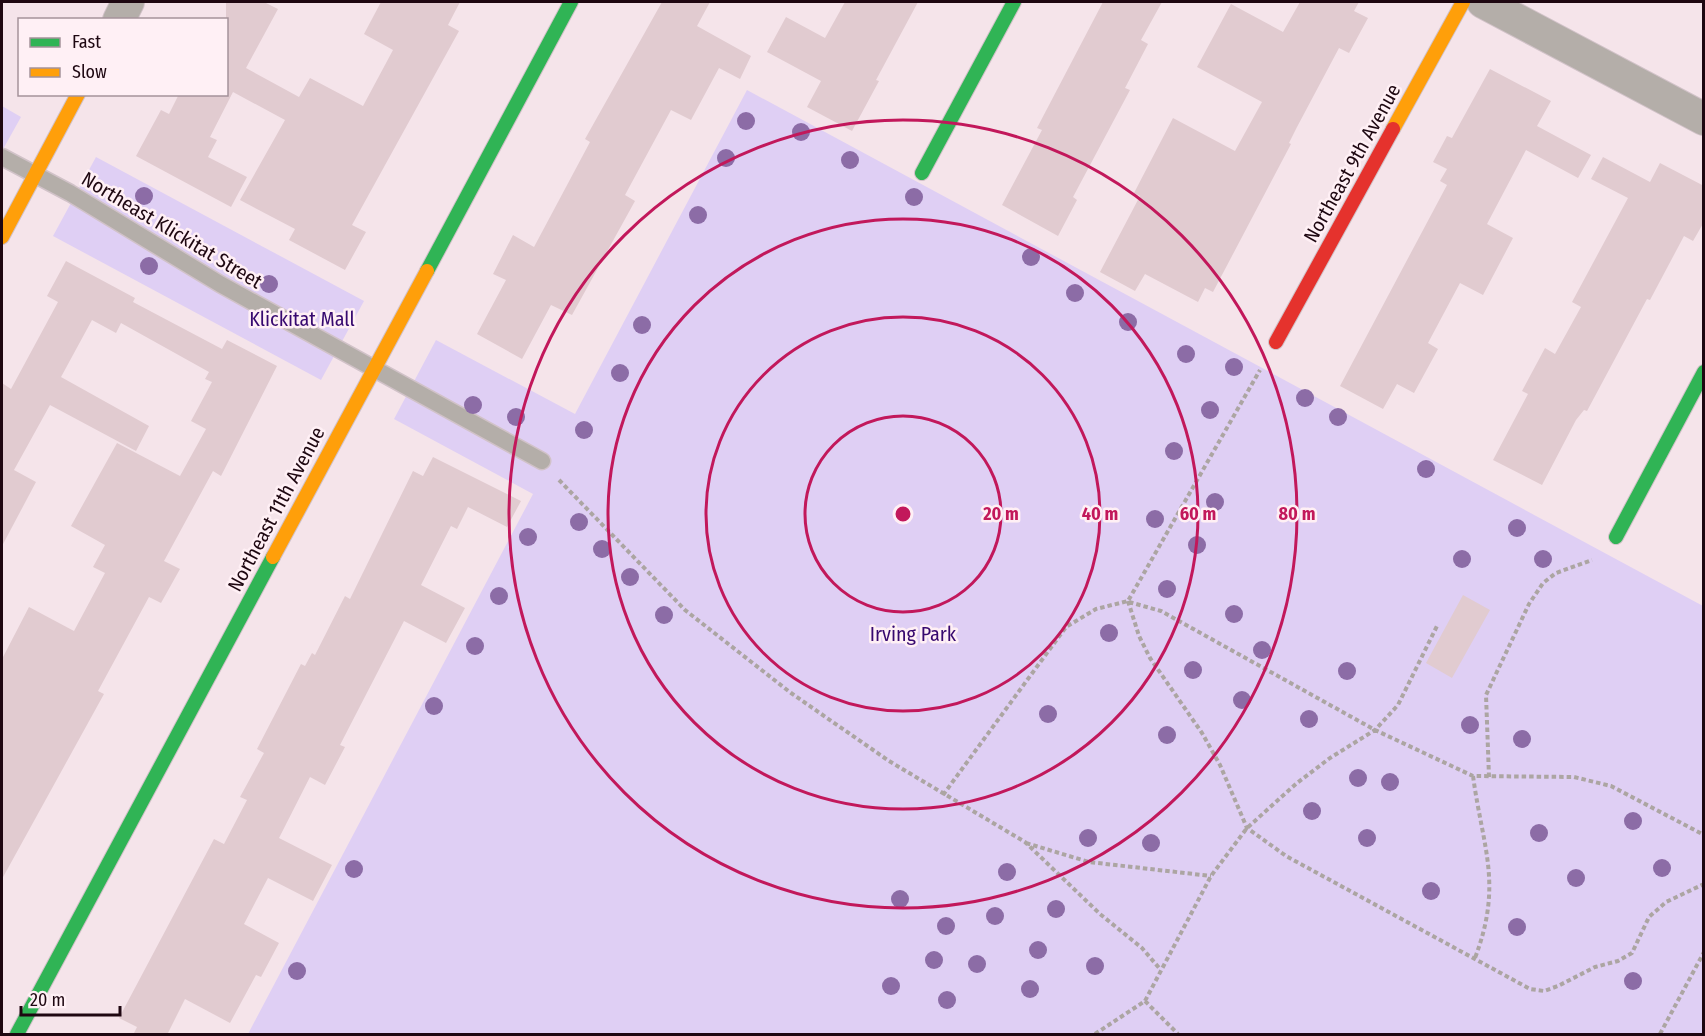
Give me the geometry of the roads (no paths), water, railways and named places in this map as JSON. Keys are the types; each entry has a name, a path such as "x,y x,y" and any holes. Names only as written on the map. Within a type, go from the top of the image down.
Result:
{"street":[{"path":"120,18 129,2"},
{"name":"Northeast 11th Avenue","path":"17,1035 570,2"},
{"path":"922,173 1014,2"},
{"name":"Northeast 9th Avenue","path":"1276,342 1463,2"},
{"path":"1483,2 1704,120"},
{"path":"2,237 77,96"},
{"path":"1616,537 1704,372"}],"lane":[{"name":"Northeast Klickitat Street","path":"2,157 70,193 220,284 542,461"}],"park label":[{"name":"Klickitat Mall","path":"302,319"},
{"name":"Irving Park","path":"913,634"}]}
